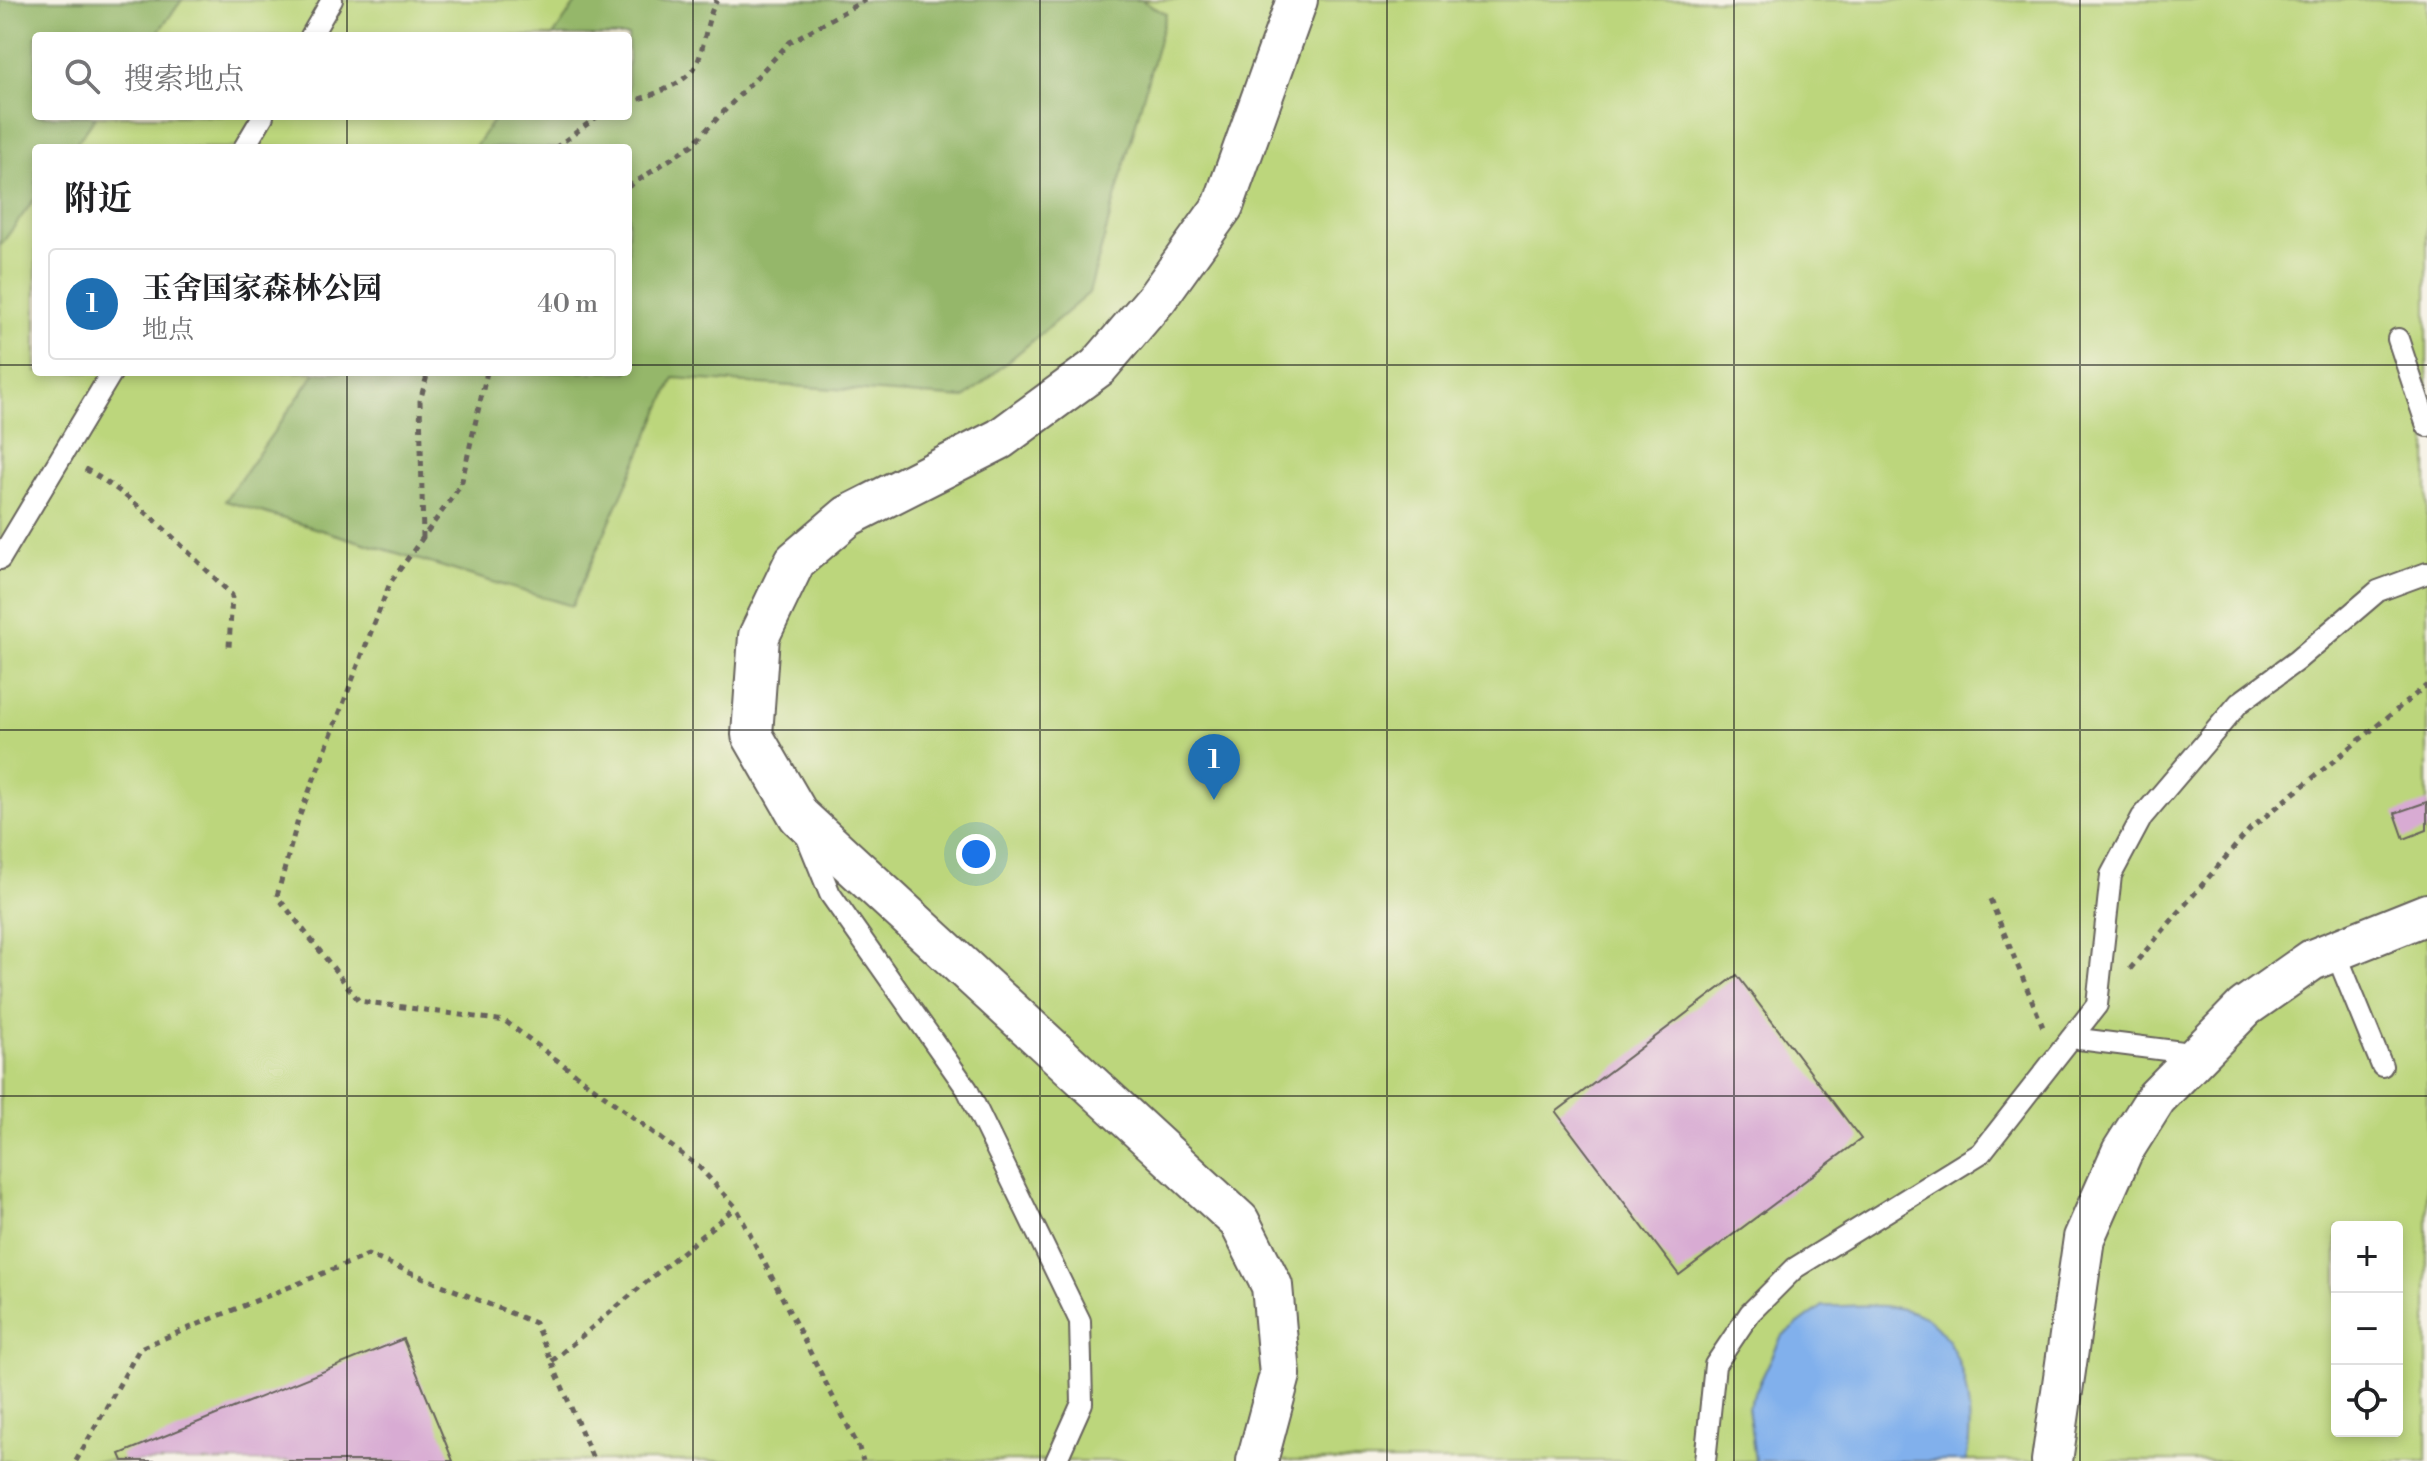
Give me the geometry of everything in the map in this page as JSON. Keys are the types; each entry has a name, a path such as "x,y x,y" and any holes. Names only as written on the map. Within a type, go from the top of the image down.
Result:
{"street":[{"path":"1257,1461 1280,1375 1272,1286 1239,1221 799,816 752,735 759,636 795,561 848,516 1000,439 1098,367 1157,298 1223,206 1297,0"},
{"path":"2052,1461 2084,1238 2122,1152 2156,1098 2245,1007 2312,960 2427,914"}],"lane":[{"path":"313,32 332,0"},
{"path":"246,144 261,120"},
{"path":"2398,339 2427,426"},
{"path":"0,559 110,376"},
{"path":"1705,1461 1715,1365 1750,1313 1795,1268 1981,1153 2097,1005 2111,875 2142,817 2239,703 2296,661 2378,591 2427,573"},
{"path":"799,816 830,894 967,1089 1080,1321 1082,1403 1056,1461"},
{"path":"2335,951 2382,1066"},
{"path":"2071,1038 2199,1054"}],"path":[{"path":"632,102 666,90 694,68 711,9 717,0"},
{"path":"632,184 692,145 790,42 865,0"},
{"path":"560,144 593,120"},
{"path":"423,538 420,401 427,376"},
{"path":"486,376 461,485 390,583 298,820 277,896 359,1001 505,1021 699,1167 736,1207 863,1461"},
{"path":"62,456 109,482 232,595 229,647"},
{"path":"2099,986 2122,978 2250,829 2427,685"},
{"path":"1990,899 2056,1058"},
{"path":"552,1361 736,1207"},
{"path":"76,1461 140,1348 368,1255 535,1323 594,1461"}],"green space":[{"path":"0,0 2427,0 2427,1461 0,1461"},
{"path":"0,0 182,0 158,32 32,32 32,120 93,120 76,144 32,144 32,202 0,246"},
{"path":"578,0 1141,0 1166,14 1089,293 965,398 674,378 572,606 225,501 313,376 632,376 632,144 477,144 493,120 632,120 632,32 556,32"}],"water":[{"path":"1823,1306 1902,1309 1929,1319 1944,1335 1961,1368 1966,1387 1969,1444 1966,1461 1755,1461 1748,1407 1782,1336"}],"building":[{"path":"2427,802 2427,830 2404,839 2395,813"},
{"path":"1737,975 1861,1139 1679,1275 1556,1112"},
{"path":"403,1339 453,1461 123,1461 120,1454"}],"place":[{"name":"玉舍国家森林公园","path":"1214,800"}]}
